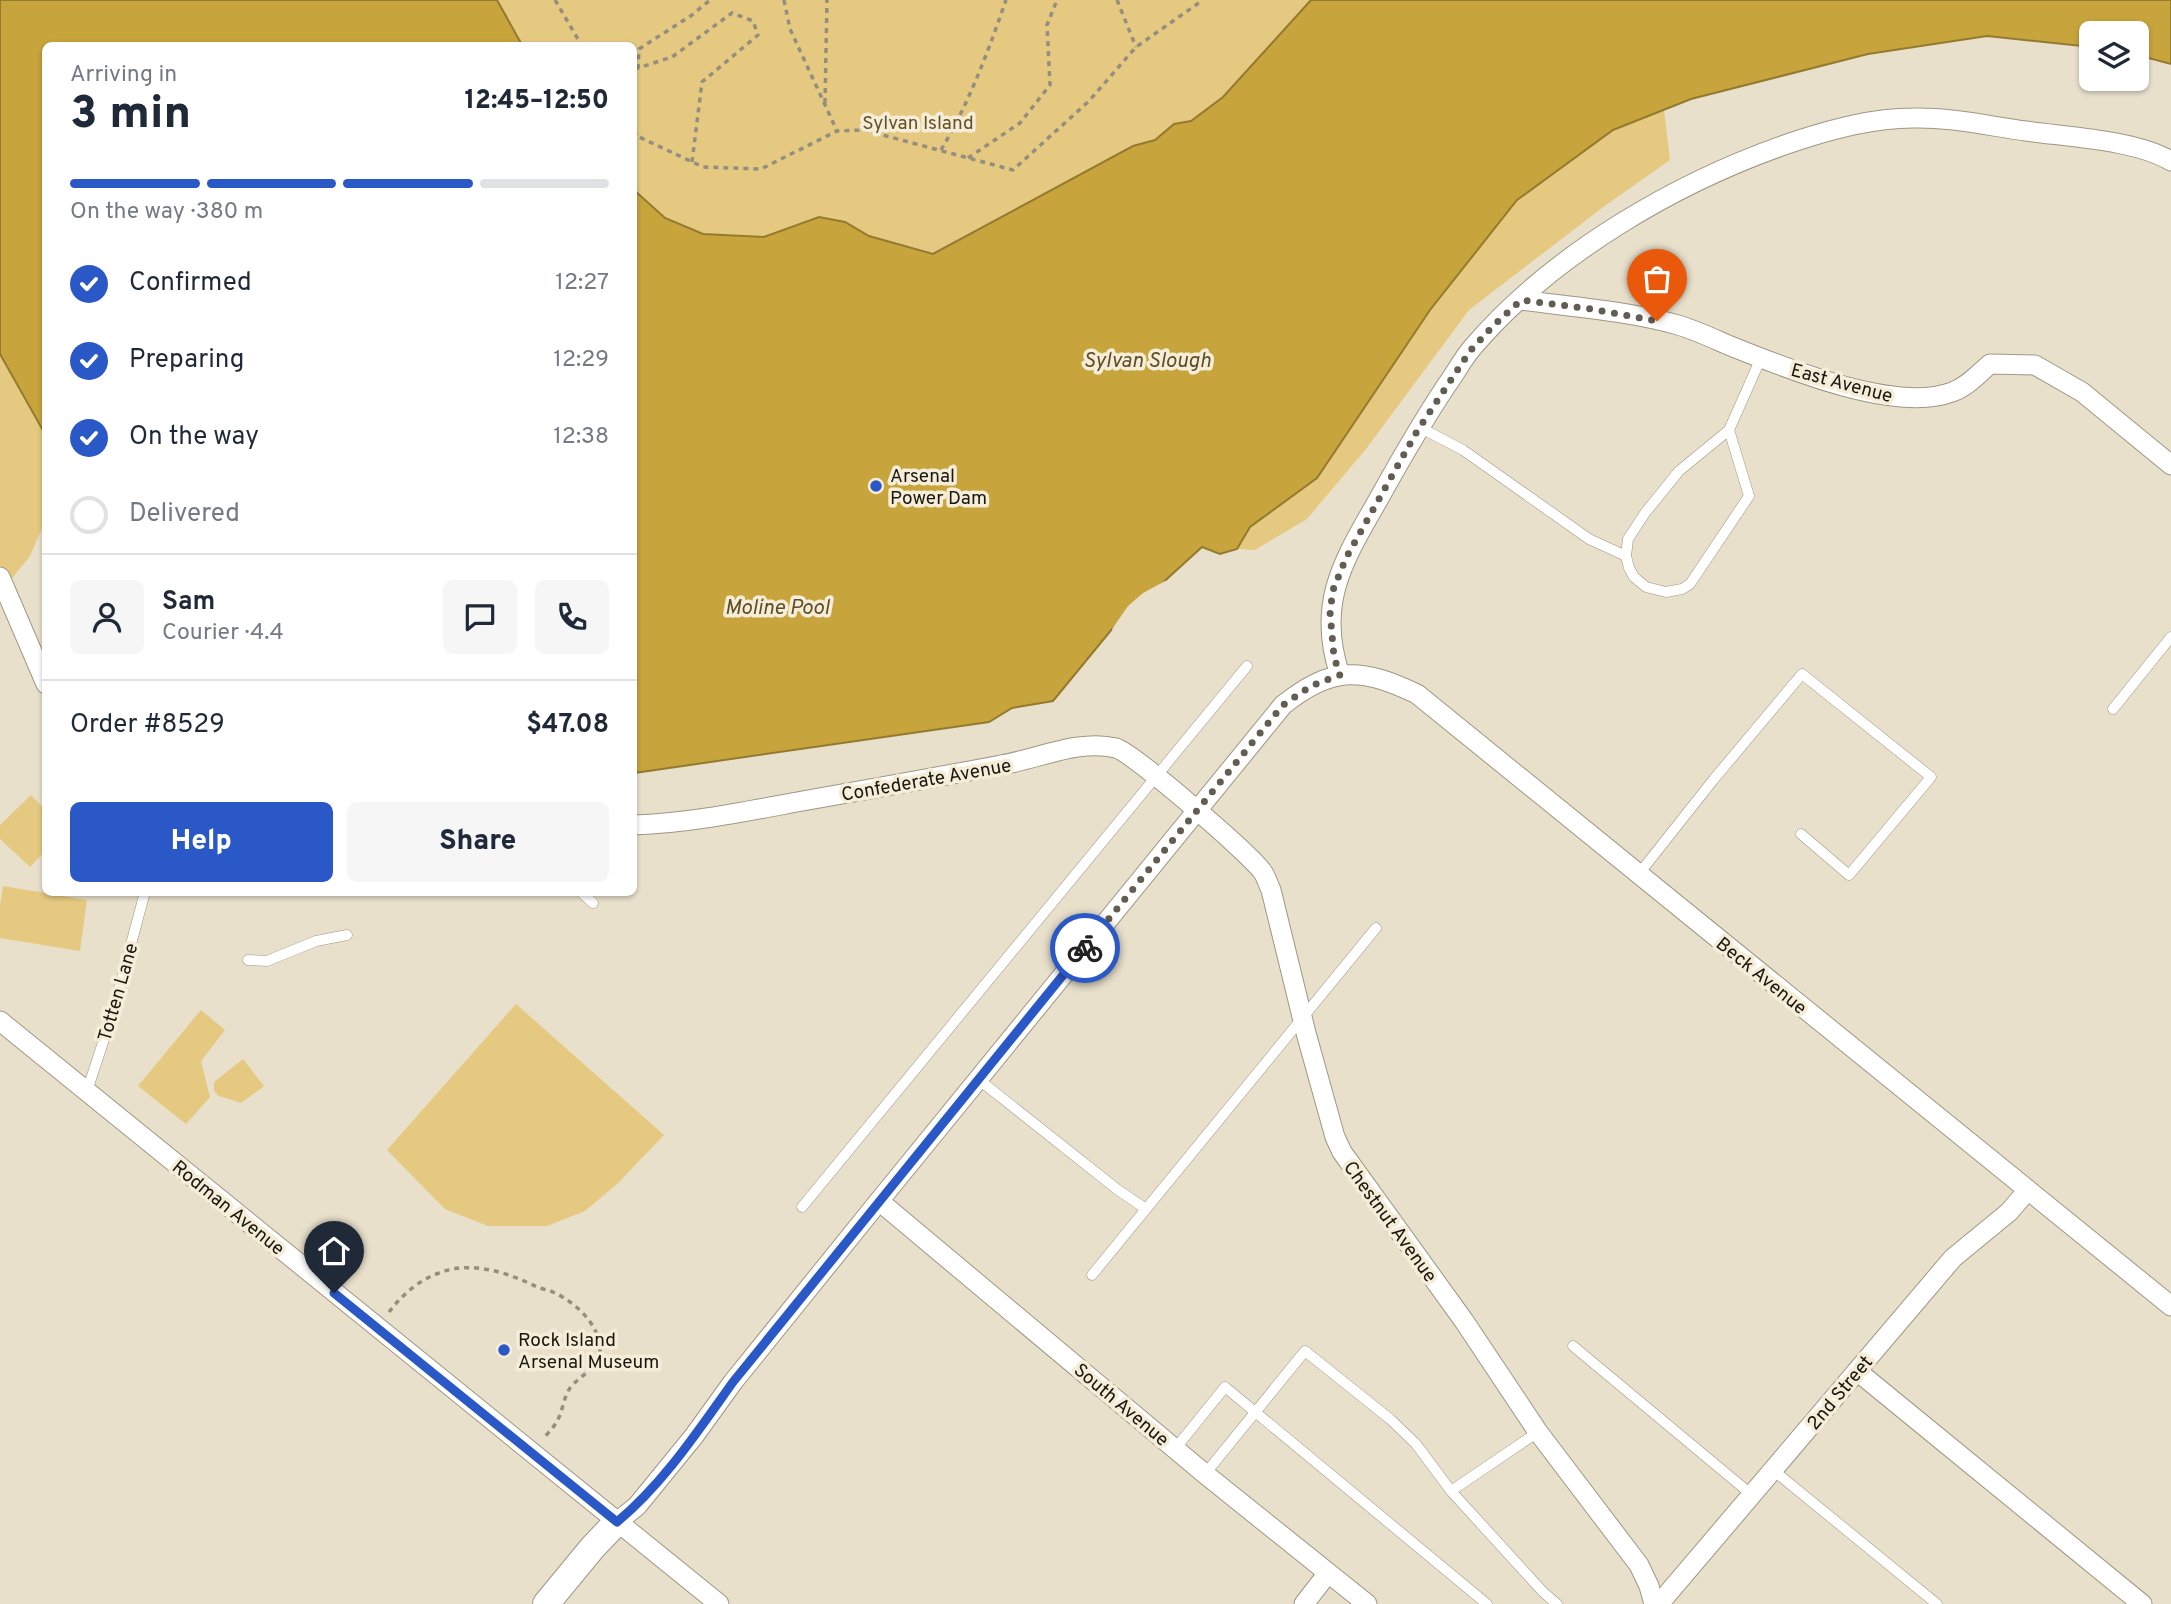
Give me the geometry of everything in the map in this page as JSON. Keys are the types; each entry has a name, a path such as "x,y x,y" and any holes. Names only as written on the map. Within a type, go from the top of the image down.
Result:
{"street":[{"path":"546,1604 593,1547 637,1506 879,1200 1283,705 1311,686 1340,675 1334,657 1330,612 1333,590 1346,558 1419,427 1470,351 1545,277 1630,219 1712,173 1759,153 1855,124 1912,118 1957,121 2132,147 2171,161"},
{"name":"East Avenue","path":"1521,300 1679,325 1761,358 1887,397 1912,400 1950,393 1965,386 1990,364 2035,365 2082,393 2171,465"},
{"path":"0,577 42,675"},
{"name":"Beck Avenue","path":"1340,675 1354,673 1374,676 1417,694 2171,1306"},
{"name":"Confederate Avenue","path":"637,824 667,823 762,808 1014,763 1071,749 1100,746 1119,749 1197,812"},
{"name":"Chestnut Avenue","path":"1197,812 1238,844 1262,871 1271,890 1302,1018 1335,1137 1342,1152 1464,1321 1538,1432 1639,1565 1657,1604"},
{"name":"Rodman Avenue","path":"0,1021 719,1604"},
{"name":"2nd Street","path":"1657,1604 1953,1258 2008,1212 2028,1190"},
{"name":"South Avenue","path":"879,1200 1205,1474 1367,1604"},
{"path":"1857,1371 2142,1604"},
{"path":"1304,1604 1328,1573"}],"lane":[{"path":"1729,430 1749,496 1690,584 1682,589 1666,592 1651,590 1634,577 1626,556 1628,539 1679,471 1729,430 1761,358"},
{"path":"1419,427 1463,450 1589,539 1626,556"},
{"path":"2113,709 2171,637"},
{"path":"802,1207 1247,666"},
{"path":"1639,875 1714,779 1802,674 1931,778 1849,875 1801,834"},
{"name":"Totten Lane","path":"86,1091 112,1015 144,896"},
{"path":"585,896 593,903"},
{"path":"1092,1275 1376,928"},
{"path":"248,960 267,961 316,941 347,936"},
{"path":"978,1079 1118,1190 1146,1209"},
{"path":"1573,1346 1752,1495"},
{"path":"1205,1474 1305,1351 1390,1419 1416,1444 1451,1491 1557,1604"},
{"path":"1175,1449 1225,1387 1483,1603"},
{"path":"1451,1491 1538,1432"},
{"path":"1773,1470 1937,1604"}],"path":[{"path":"555,0 580,42"},
{"path":"692,162 702,82 758,35 753,21 732,13 672,57 638,68 639,49 692,15 710,0"},
{"path":"784,0 790,29 837,131"},
{"path":"825,105 827,0"},
{"path":"941,150 960,118 1006,0"},
{"path":"968,158 1020,123 1050,85 1047,24 1057,0"},
{"path":"1117,0 1136,47"},
{"path":"637,136 703,167 761,169 837,131 864,130 1013,170 1089,101 1136,47 1203,0"},
{"path":"377,1327 413,1287 440,1272 465,1268 500,1271 553,1292 570,1303 587,1317 596,1333 600,1353 595,1366 577,1379 568,1391 557,1422 532,1453"}],"green space":[{"name":"Sylvan Island","path":"497,0 1311,0 1223,97 1191,121 1174,124 1155,140 1133,147 933,254 869,236 845,222 819,217 764,237 703,234 665,218 637,193 637,42 520,42"},
{"path":"1664,110 1670,160 1606,205 1469,310 1366,449 1307,519 1255,550 1237,549 1250,527 1317,478 1430,310 1517,200 1613,130"},
{"path":"0,354 42,427 42,528 30,556 0,593"},
{"path":"31,795 42,807 42,854 30,867 0,839 0,825"},
{"path":"3,886 42,892 42,896 87,900 80,951 0,938"},
{"path":"516,1004 664,1135 617,1184 585,1211 547,1226 488,1226 445,1209 387,1150"},
{"path":"201,1010 225,1030 201,1061 210,1097 186,1124 138,1086"},
{"path":"243,1059 264,1086 241,1103 219,1096 214,1091 214,1082"}],"water":[{"path":"0,0 497,0 520,42 42,42 42,429 0,354"},
{"name":"Sylvan Slough","path":"1311,0 2171,0 2171,64 2149,58 2149,21 2079,21 2079,46 1987,36 1868,54 1691,99 1613,130 1517,200 1430,310 1317,478 1250,527 1237,549 1220,554 1202,547 1112,629 1053,701 1012,708 989,722 637,773 637,193 665,218 703,234 764,237 819,217 845,222 869,236 933,254 1133,146 1155,140 1174,124 1191,121 1223,97"}],"pier":[{"path":"1165,581 1169,582 1114,632 1112,629 1128,606 1143,593"}],"way so far":[{"path":"1085,948 1283,705 1311,686 1340,675 1331,637 1333,590 1346,558 1416,433 1470,351 1521,300 1657,321"}],"place":[{"name":"Arsenal Power Dam","path":"876,486"},
{"name":"Rock Island Arsenal Museum","path":"504,1350"}],"route":[{"path":"334,1293 617,1522 637,1506 879,1200 1085,948"}],"water label":[{"name":"Moline Pool","path":"777,607"}]}
